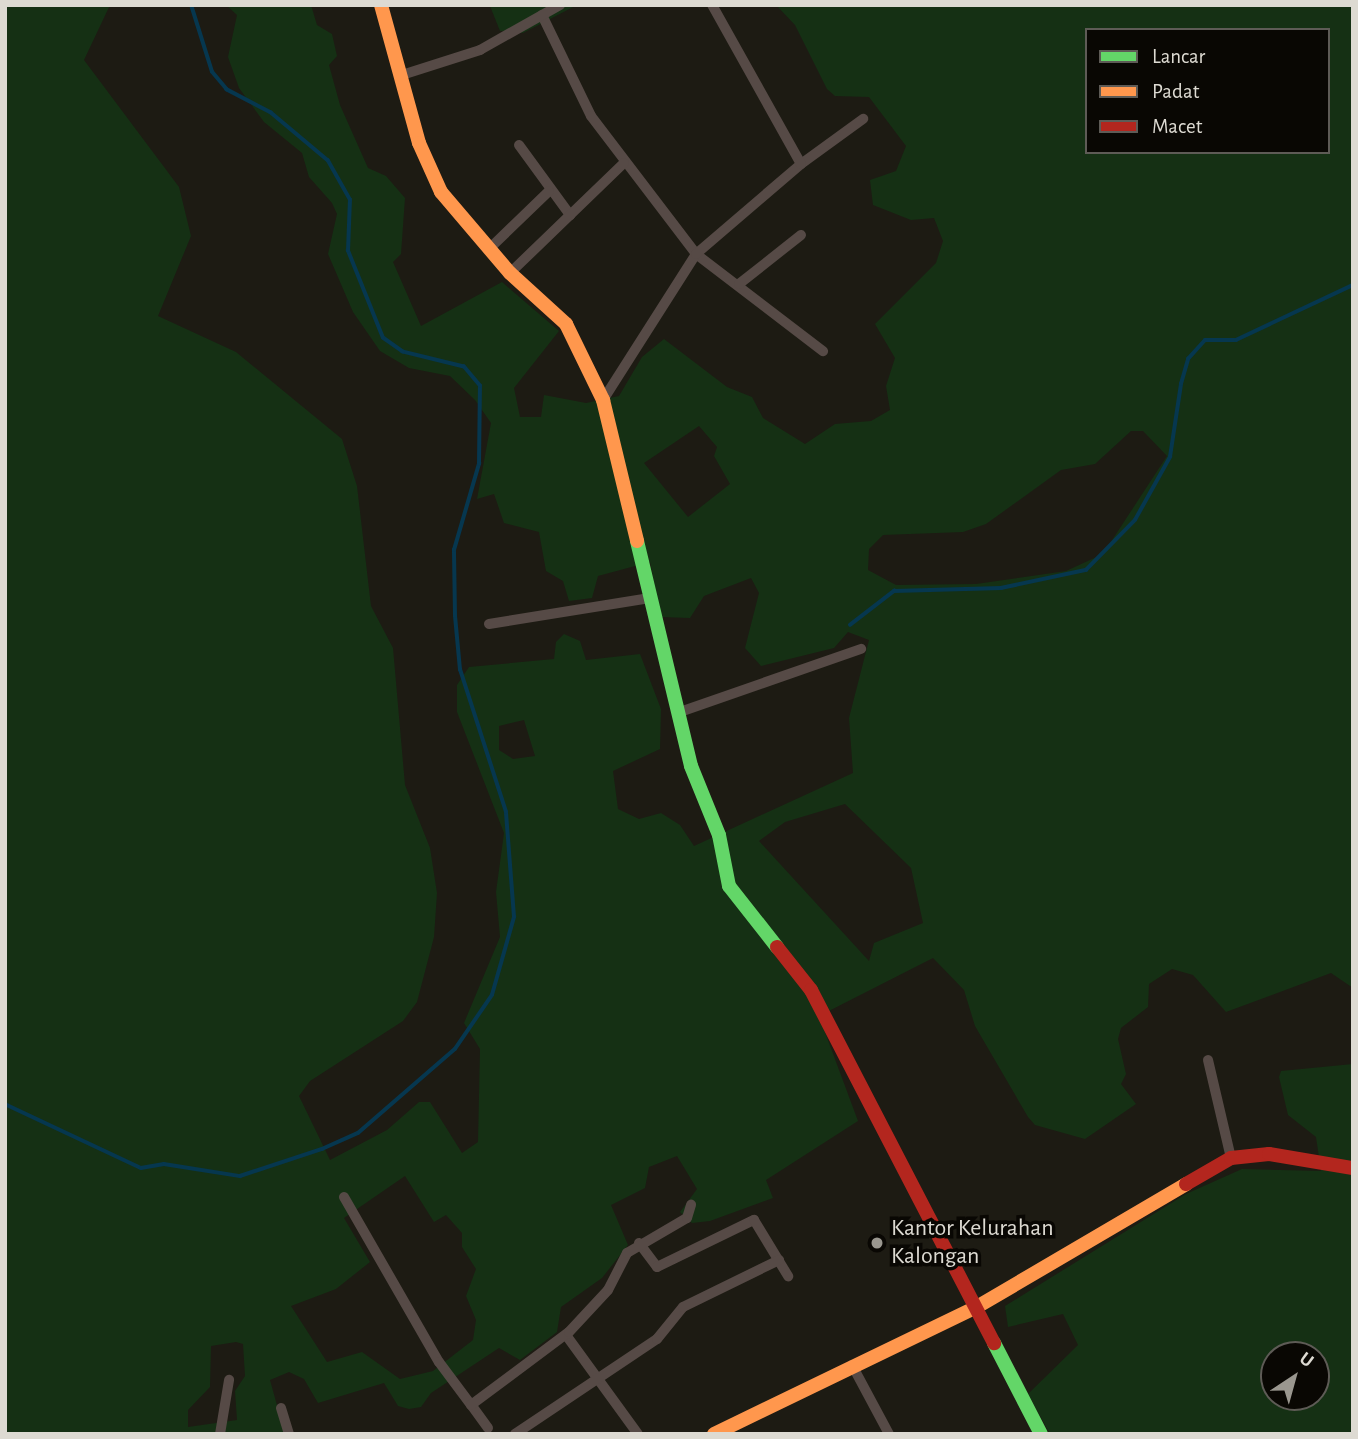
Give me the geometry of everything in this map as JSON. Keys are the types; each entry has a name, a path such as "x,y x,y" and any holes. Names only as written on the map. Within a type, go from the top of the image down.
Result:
{"street":[{"path":"381,5 405,74 419,143 434,177 510,273 577,338 603,400 677,713 719,835 729,886 811,990 1041,1434"},
{"path":"405,74 480,50 559,5"},
{"path":"712,5 800,164"},
{"path":"542,15 591,116 624,163 696,254 739,284 823,351"},
{"path":"603,400 696,254 800,164 863,119"},
{"path":"519,145 549,191 570,215"},
{"path":"510,273 624,163"},
{"path":"489,249 549,191"},
{"path":"739,284 801,235"},
{"path":"489,624 650,598"},
{"path":"677,713 861,649"},
{"path":"1208,1060 1231,1158"},
{"path":"714,1434 852,1365 975,1308 1231,1158 1269,1154 1353,1168"},
{"path":"344,1197 439,1362 471,1405 486,1432"},
{"path":"471,1405 566,1335 592,1311 639,1243 687,1218 691,1205"},
{"path":"639,1243 657,1267 754,1220 788,1276"},
{"path":"515,1434 596,1374 657,1339 682,1307 779,1260"},
{"path":"566,1335 638,1434"},
{"path":"852,1365 889,1434"},
{"path":"220,1434 229,1380"},
{"path":"281,1408 289,1434"}],"green space":[{"path":"5,5 110,5 84,60 179,187 191,236 158,316 236,352 342,439 357,486 371,606 393,648 405,785 430,848 437,893 434,937 417,1002 403,1021 310,1081 299,1096 330,1160 387,1130 419,1102 430,1102 462,1153 478,1142 480,1049 464,1023 500,937 496,892 504,833 457,712 457,685 469,667 554,659 556,642 564,634 580,641 586,660 640,654 661,709 660,749 613,771 618,809 639,819 661,813 680,825 694,846 853,773 849,718 869,640 848,632 834,648 761,666 745,648 759,593 751,578 704,596 690,618 661,617 650,562 598,576 592,598 569,601 563,581 546,571 539,532 504,523 494,494 477,499 491,423 475,400 450,376 409,368 380,351 353,312 328,254 337,214 332,203 309,177 302,153 264,122 239,88 228,57 237,15 226,5 311,5 317,25 332,34 337,56 329,65 340,105 368,168 386,176 405,198 401,254 393,262 421,326 502,282 559,331 514,388 520,417 541,417 544,395 586,403 619,396 642,357 664,339 727,387 752,397 763,418 805,444 835,424 871,421 890,410 886,386 895,358 875,324 936,263 943,241 934,218 911,220 873,205 870,180 896,171 906,146 869,97 835,96 827,89 795,25 776,5 1353,5 1353,988 1331,973 1226,1012 1193,975 1172,969 1149,984 1148,1007 1121,1028 1118,1039 1126,1074 1121,1084 1136,1104 1085,1139 1035,1125 1028,1117 975,1026 964,990 933,958 819,1016 858,1121 766,1180 773,1198 710,1221 692,1223 680,1212 697,1189 677,1156 649,1167 645,1188 611,1205 628,1245 602,1278 561,1307 557,1332 520,1360 499,1348 431,1393 421,1407 409,1409 398,1406 384,1383 318,1403 304,1379 289,1372 270,1380 285,1434 5,1434","holes":["699,426 717,447 714,456 730,484 688,517 644,463","1131,431 1143,431 1167,456 1103,554 1066,571 976,584 896,585 868,570 869,549 883,535 963,532 986,524 1061,470 1095,464","524,720 535,756 513,759 499,750 499,726","845,804 911,868 923,923 874,943 869,961 759,841 785,822","405,1176 434,1222 446,1215 462,1233 462,1247 476,1269 466,1296 476,1320 473,1340 433,1371 400,1379 362,1352 327,1362 291,1306 336,1289 370,1262 344,1218","236,1342 243,1344 245,1376 235,1391 237,1420 188,1427 188,1410 210,1387 211,1346"]},
{"path":"577,5 523,33 500,31 490,6"},
{"path":"1353,1064 1353,1434 1050,1434 1028,1394 1078,1345 1063,1314 1008,1327 1005,1306 1186,1194 1242,1169 1321,1171 1316,1137 1288,1115 1279,1077 1281,1071"}],"waterway":[{"path":"5,1104 141,1168 164,1164 240,1176 322,1149 358,1133 455,1049 492,995 514,917 506,812 460,670 455,616 454,550 479,464 480,386 464,367 403,352 383,338 348,251 350,200 328,161 271,113 227,90 212,72 191,5"},
{"path":"850,625 894,591 1001,588 1086,570 1135,520 1170,457 1181,384 1188,359 1205,340 1236,340 1353,285"}],"traffic: fast":[{"path":"637,541 691,766 719,835 729,886 777,947"},
{"path":"994,1343 1041,1434"}],"traffic: slow":[{"path":"381,5 419,143 441,192 510,273 566,324 603,400 637,541"},
{"path":"714,1434 975,1308 1186,1184"}],"traffic: jam":[{"path":"777,947 811,990 994,1343"},
{"path":"1186,1184 1231,1158 1269,1154 1353,1168"}],"place":[{"name":"Kantor Kelurahan Kalongan","path":"877,1243"}]}
